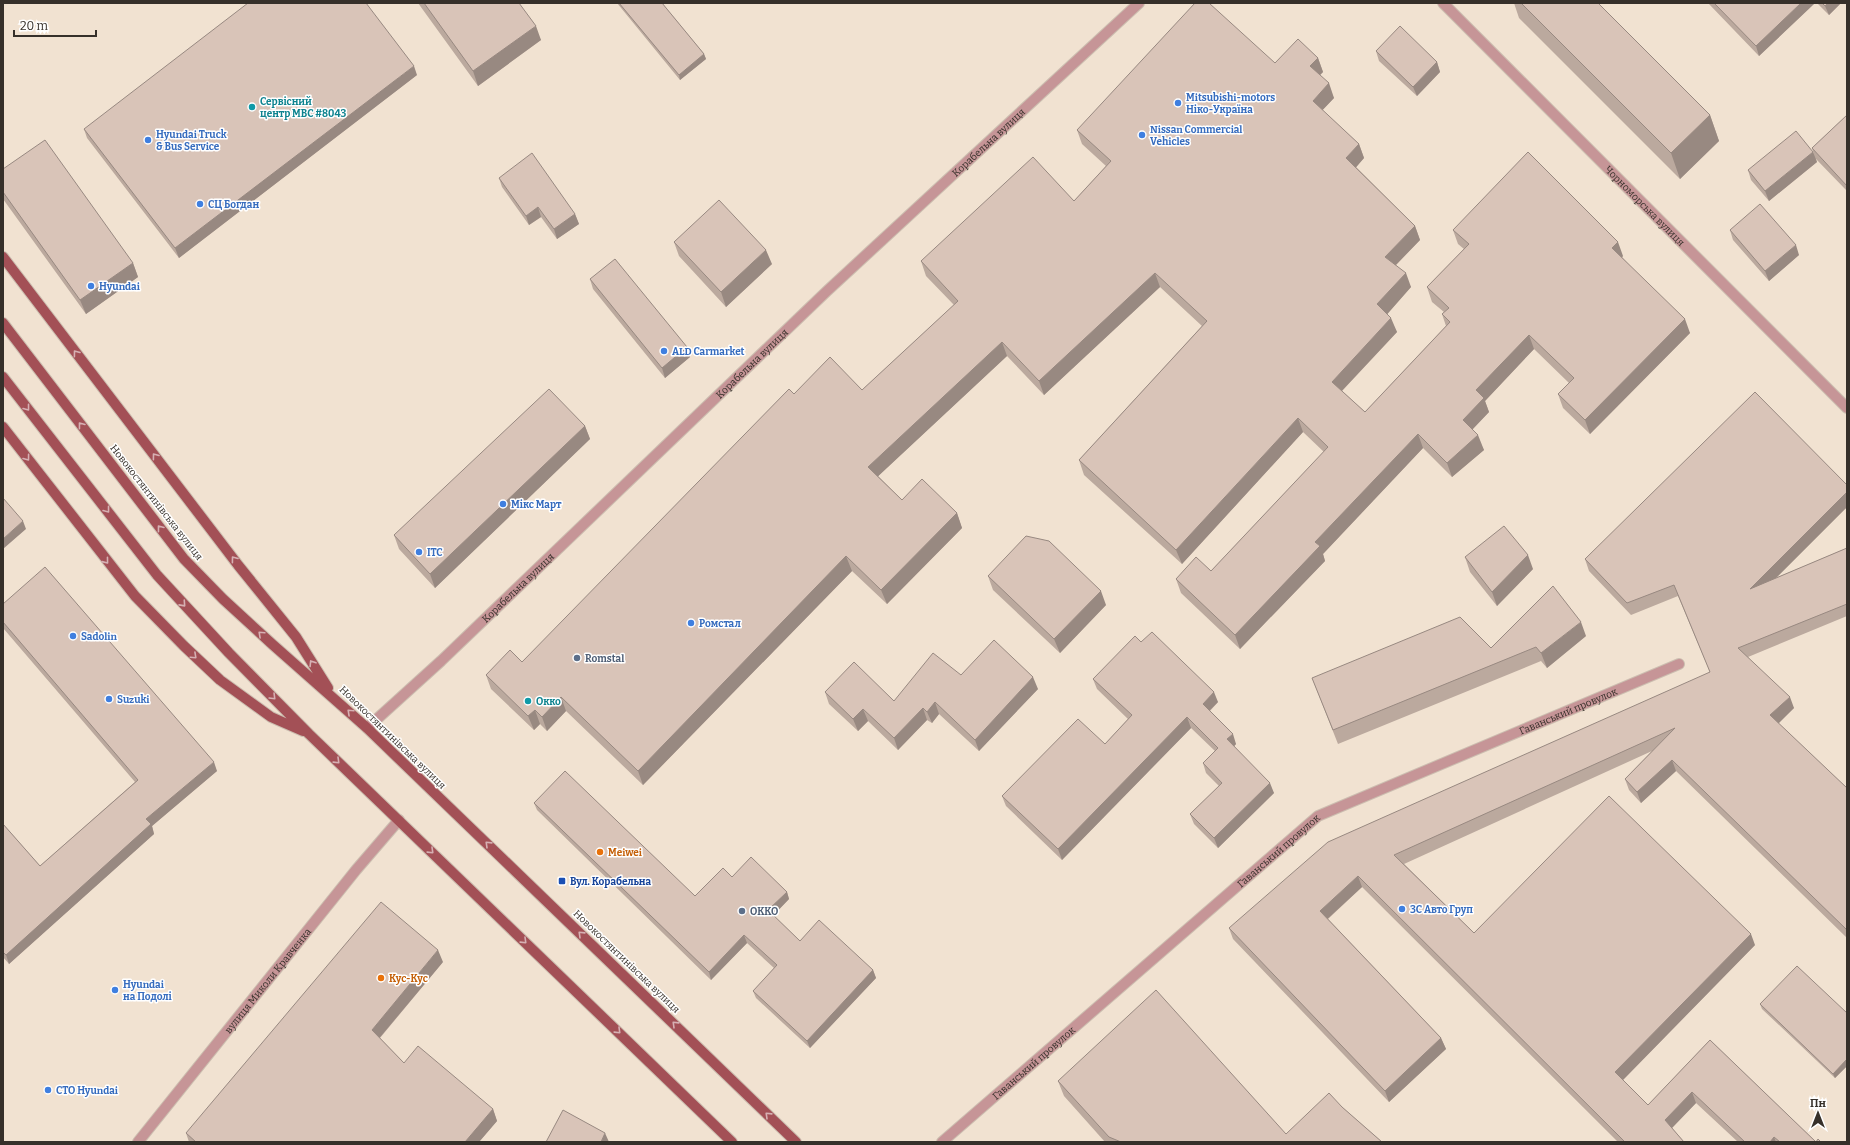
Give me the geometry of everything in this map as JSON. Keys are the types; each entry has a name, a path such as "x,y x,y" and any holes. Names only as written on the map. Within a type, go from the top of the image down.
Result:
{"main road":[{"path":"3,257 238,565 296,637 333,696"},
{"name":"Новокостянтинівська вулиця","path":"3,323 184,559 223,599 367,728 796,1142"},
{"path":"3,377 156,575 229,653 309,734 732,1142"},
{"path":"3,427 135,596 184,646 220,680 271,718 309,734"}],"street":[{"name":"Корабельна вулиця","path":"367,728 441,661 827,291 1139,3"},
{"name":"Чорноморська вулиця","path":"1443,3 1847,408"},
{"name":"Гаванський провулок","path":"942,1142 1318,816 1679,664"},
{"name":"вулиця Миколи Кравченка","path":"138,1142 356,870 399,820"}],"building":[{"name":"Сервісний центр МВС #8043","path":"248,3 366,3 414,66 175,248 84,129"},
{"path":"424,3 519,3 536,26 473,71"},
{"path":"619,3 662,3 704,54 679,75"},
{"path":"1195,3 1209,3 1275,63 1298,39 1318,58 1310,66 1329,83 1313,101 1359,144 1346,158 1415,226 1385,257 1406,273 1377,304 1391,318 1332,382 1365,412 1450,322 1442,314 1449,308 1427,287 1469,244 1453,230 1528,152 1618,242 1612,248 1685,319 1585,420 1558,394 1574,378 1529,335 1476,390 1484,398 1463,420 1478,435 1447,463 1418,434 1315,542 1320,546 1235,635 1176,579 1196,557 1211,571 1328,447 1298,418 1176,550 1079,460 1207,321 1155,273 1039,381 1002,342 868,467 902,500 922,479 957,513 881,590 846,556 638,771 561,697 542,717 535,710 528,716 486,675 510,650 522,662 789,389 794,394 830,357 862,390 958,301 921,261 1033,157 1074,201 1111,161 1077,130"},
{"path":"1521,3 1598,3 1710,115 1671,153"},
{"path":"1714,3 1801,3 1756,46"},
{"path":"1400,26 1437,62 1413,87 1376,51"},
{"path":"1847,115 1847,186 1812,148"},
{"path":"1796,131 1813,152 1765,191 1748,170"},
{"path":"45,140 133,263 80,300 3,192 3,169"},
{"path":"532,153 575,214 554,229 538,207 526,216 499,178"},
{"path":"719,200 766,250 721,292 674,242"},
{"path":"1760,204 1796,245 1765,271 1730,230"},
{"path":"615,259 687,347 662,368 590,279"},
{"path":"549,389 585,426 430,574 394,535"},
{"path":"1755,392 1847,485 1847,492 1750,589 1847,548 1847,604 1738,648 1790,697 1770,715 1847,788 1847,930 1672,760 1637,792 1625,779 1675,728 1394,855 1474,933 1609,796 1751,934 1615,1072 1648,1105 1710,1040 1816,1142 1780,1142 1774,1137 1770,1142 1745,1142 1692,1092 1665,1120 1684,1142 1625,1142 1358,876 1320,911 1441,1038 1385,1091 1229,928 1328,842 1710,672 1674,585 1627,603 1585,559"},
{"path":"3,498 23,521 3,539"},
{"path":"1504,526 1528,555 1492,592 1465,557"},
{"path":"1026,536 1049,541 1101,591 1054,639 988,576"},
{"path":"45,567 214,762 146,819 151,824 6,955 3,952 3,824 40,866 138,780 3,622 3,604"},
{"path":"1553,586 1581,622 1541,653 1536,647 1333,730 1312,678 1460,617 1491,648"},
{"path":"1152,632 1214,692 1203,704 1233,734 1227,739 1270,783 1214,838 1190,814 1222,783 1203,763 1218,748 1187,717 1058,849 1002,796 1078,719 1105,744 1132,715 1093,679 1135,636 1141,642"},
{"path":"994,640 1033,677 975,740 935,702 927,712 923,708 894,738 863,709 853,719 825,692 854,662 894,701 933,653 961,675"},
{"path":"565,771 695,896 723,868 732,877 751,857 787,892 768,910 800,941 819,920 873,970 807,1041 753,991 777,965 744,935 709,972 534,803"},
{"path":"381,902 438,950 372,1030 404,1063 418,1046 493,1109 465,1142 196,1142 186,1133"},
{"path":"1797,966 1847,1013 1847,1059 1833,1074 1760,1004"},
{"path":"1156,990 1286,1134 1329,1093 1342,1107 1382,1142 1121,1142 1109,1137 1058,1081"},
{"path":"563,1110 605,1133 601,1142 546,1142"}],"place":[{"name":"Mitsubishi-motors Ніко-Україна","path":"1178,103"},
{"name":"Сервісний центр МВС #8043","path":"252,107"},
{"name":"Nissan Commercial Vehicles","path":"1142,135"},
{"name":"Hyundai Truck & Bus Service","path":"148,140"},
{"name":"СЦ Богдан","path":"200,204"},
{"name":"Hyundai","path":"91,286"},
{"name":"ALD Carmarket","path":"664,351"},
{"name":"Мікс Март","path":"503,504"},
{"name":"ITC","path":"419,552"},
{"name":"Ромстал","path":"691,623"},
{"name":"Sadolin","path":"73,636"},
{"name":"Romstal","path":"577,658"},
{"name":"Suzuki","path":"109,699"},
{"name":"Окко","path":"528,701"},
{"name":"Meiwei","path":"600,852"},
{"name":"Вул. Корабельна","path":"562,881"},
{"name":"ЗС Авто Груп","path":"1402,909"},
{"name":"ОККО","path":"742,911"},
{"name":"Кус-Кус","path":"381,978"},
{"name":"Hyundai на Подолі","path":"115,990"},
{"name":"СТО Hyundai","path":"48,1090"}]}
